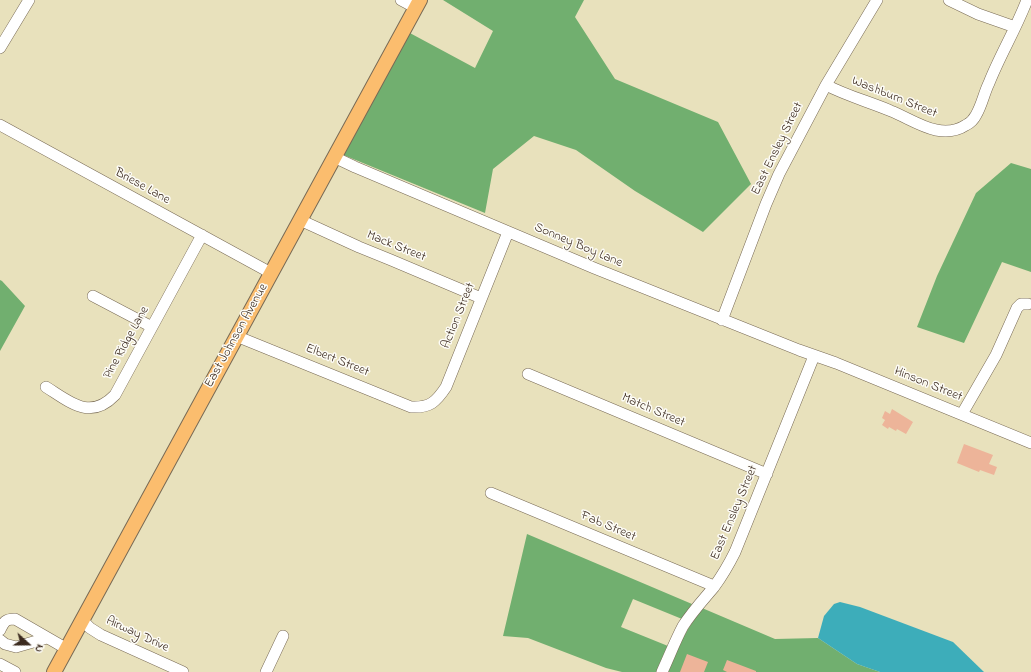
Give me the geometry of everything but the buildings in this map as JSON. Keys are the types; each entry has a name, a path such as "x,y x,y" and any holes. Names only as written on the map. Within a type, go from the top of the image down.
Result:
{"main road":[{"name":"East Johnson Avenue","path":"54,672 418,4"}],"street":[{"path":"0,48 29,0"},
{"path":"401,0 418,4"},
{"name":"East Ensley Street","path":"722,320 779,174 826,85 877,0"},
{"path":"949,0 978,14 1015,27"},
{"name":"Washburn Street","path":"826,85 893,112 927,128 948,131 959,129 967,125 977,114 989,83 1015,27 1027,8"},
{"name":"Briese Lane","path":"0,125 271,272"},
{"name":"Sonney Boy Lane","path":"334,158 594,268 814,356"},
{"name":"Mack Street","path":"300,220 359,247 481,298"},
{"name":"Action Street","path":"428,405 439,397 446,387 508,232"},
{"name":"Pine Ridge Lane","path":"46,387 77,406 85,408 93,408 109,401 115,395 202,235"},
{"path":"93,296 152,327"},
{"path":"962,414 996,355 1017,308 1021,304 1028,304"},
{"name":"Elbert Street","path":"236,336 411,407 420,408 428,405"},
{"name":"East Ensley Street","path":"662,672 673,645 683,626 696,607 726,570 735,552 814,356"},
{"name":"Hinson Street","path":"814,356 843,366 1031,443"},
{"name":"Match Street","path":"528,374 767,474"},
{"name":"Fab Street","path":"491,493 714,586"},
{"path":"0,630 9,619 15,619 66,648"},
{"name":"Airway Drive","path":"82,620 90,628 101,635 183,672"},
{"path":"266,672 283,636"},
{"path":"0,640 5,644 16,647 47,638"}],"green space":[{"path":"443,0 584,0 575,17 615,79 718,122 751,184 703,232 635,191 576,150 534,136 493,169 485,213 341,154 408,32 475,68 493,31"},
{"path":"1011,163 1031,169 1031,272 1002,262 964,343 917,327 937,276 976,193"},
{"path":"0,280 25,306 0,351"},
{"path":"527,534 692,604 682,619 633,599 621,627 668,646 657,672 622,672 606,668 528,638 503,636"},
{"path":"702,608 775,639 818,638 857,664 880,672 668,672 678,647"}],"water":[{"path":"840,602 860,607 953,642 984,672 880,672 857,664 818,638 824,616 834,604"}]}
